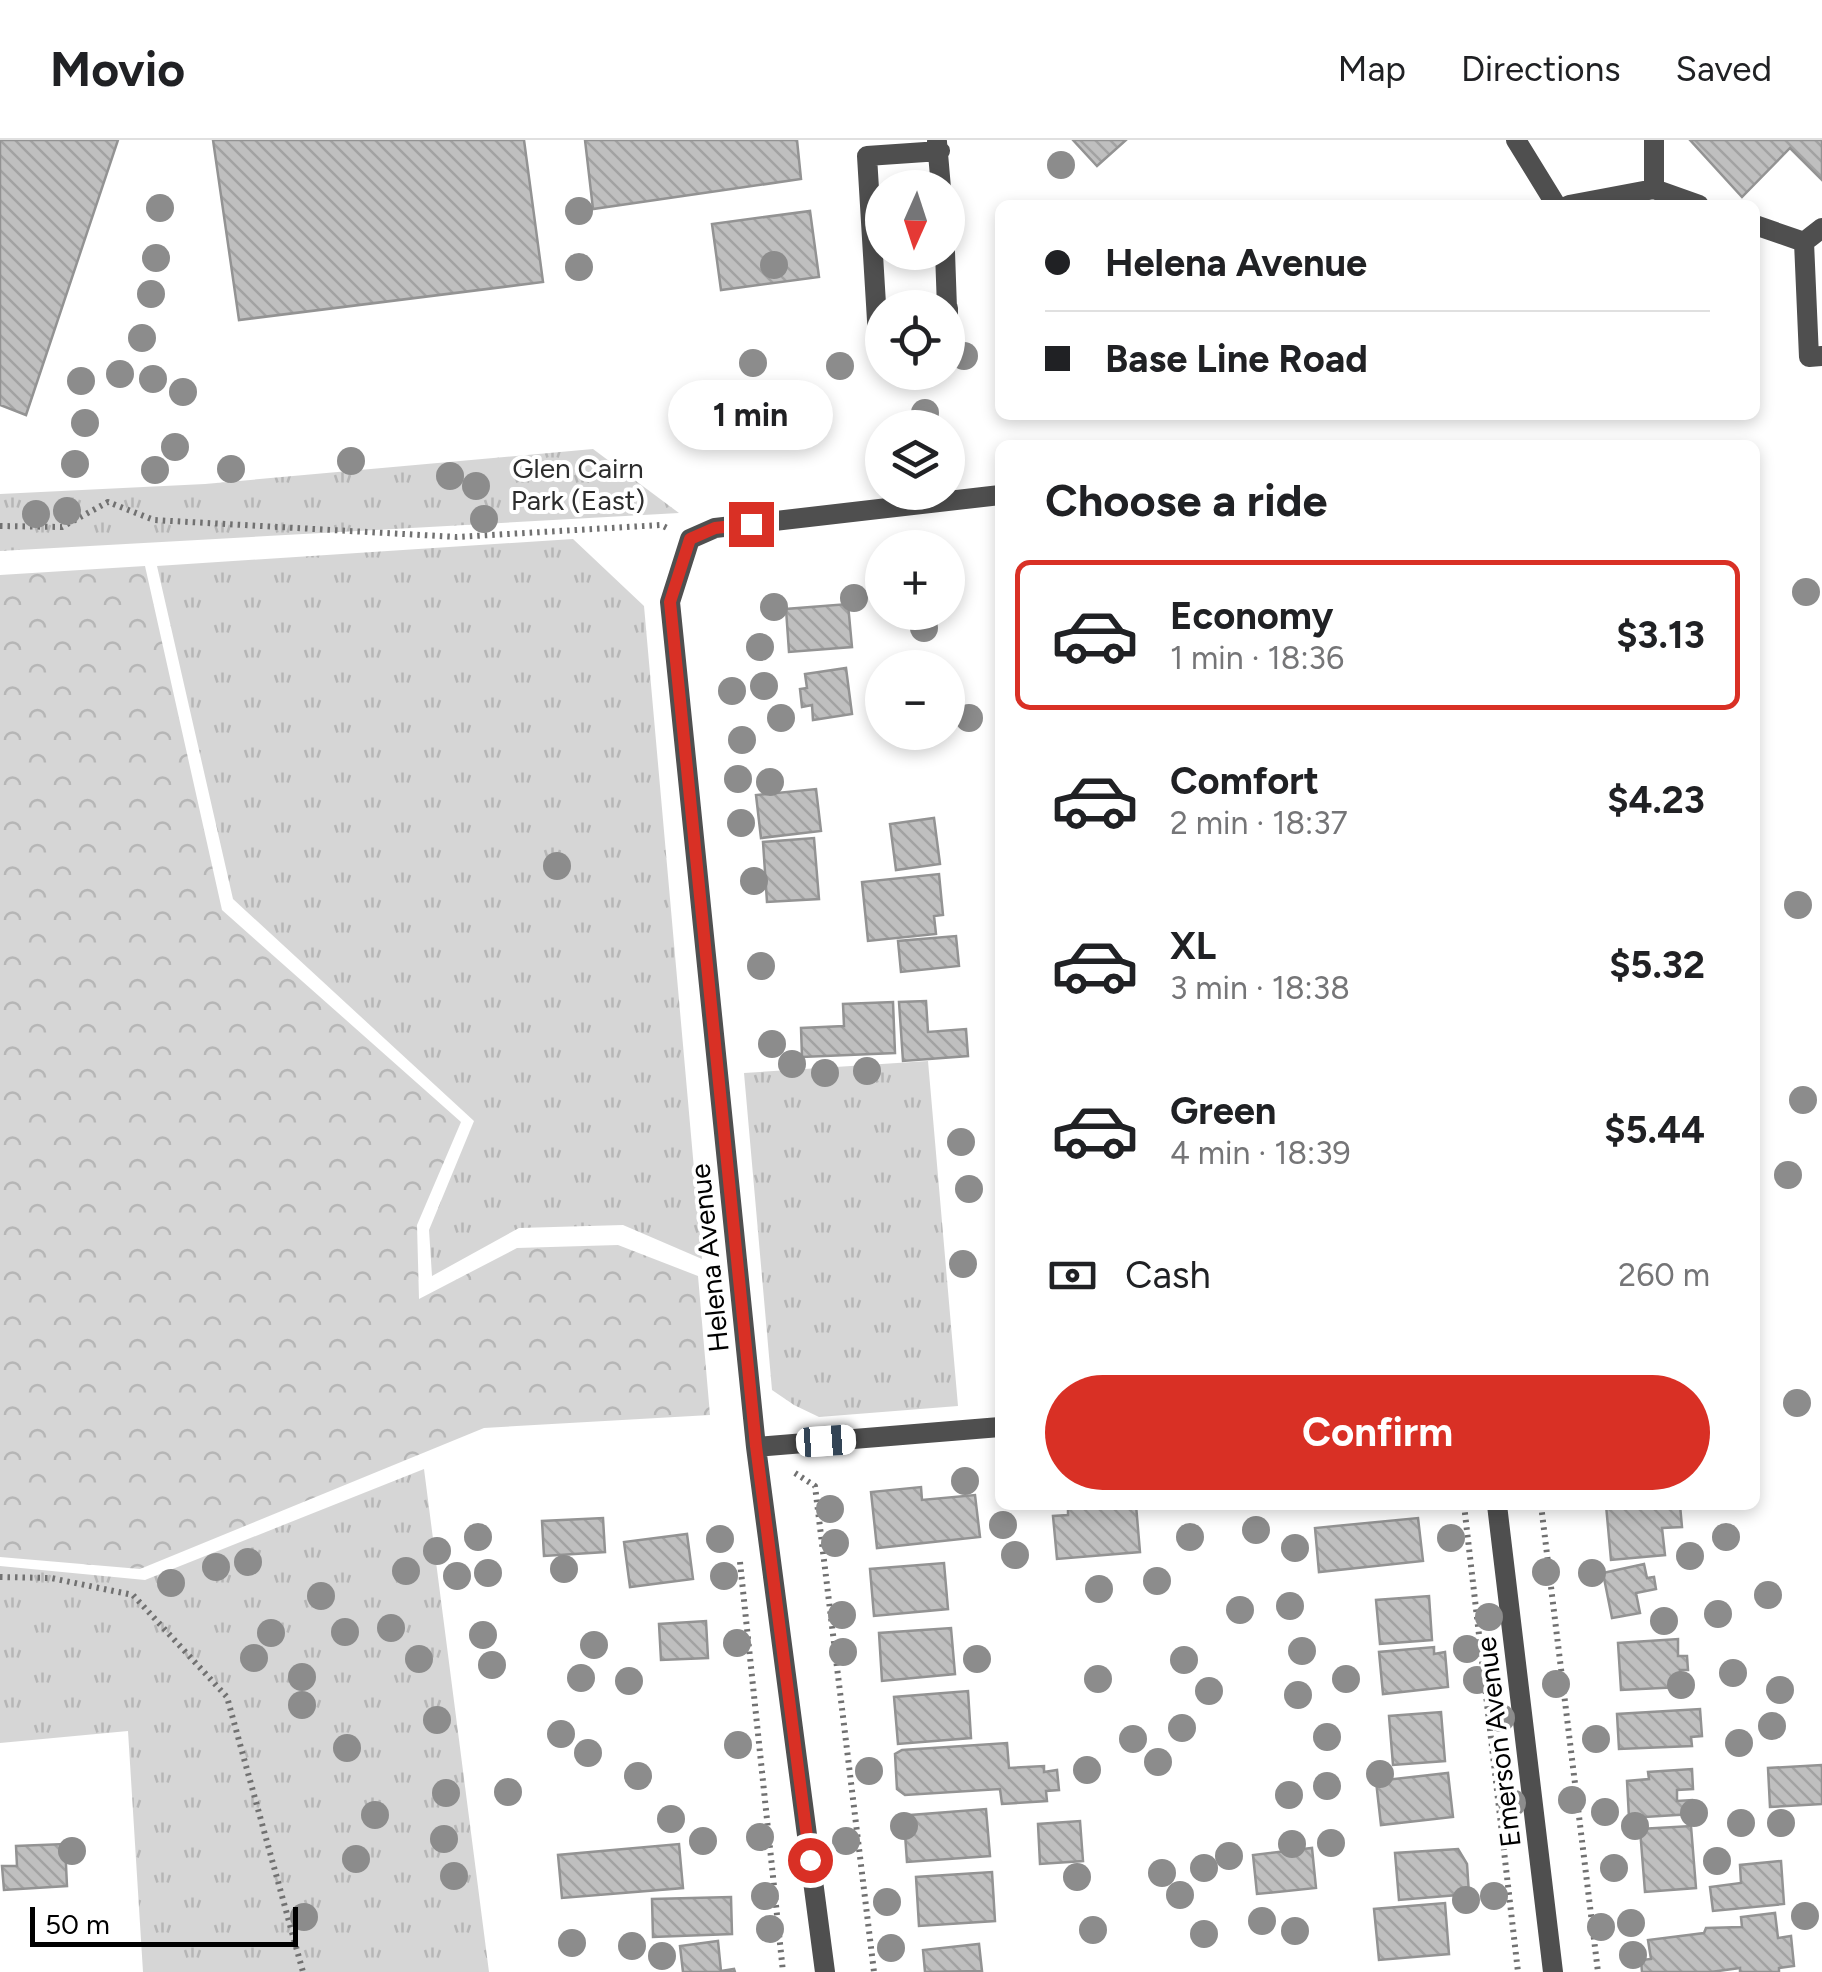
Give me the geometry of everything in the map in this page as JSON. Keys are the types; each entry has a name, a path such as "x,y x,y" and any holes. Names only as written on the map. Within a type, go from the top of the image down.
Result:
{"street":[{"path":"1516,140 1553,200"},
{"path":"1654,140 1654,189"},
{"path":"875,290 867,156 938,146"},
{"path":"1596,200 1654,189 1685,200"},
{"path":"1760,227 1804,242"},
{"path":"1804,242 1822,228"},
{"path":"1804,242 1809,357 1822,356"},
{"path":"690,539 715,528 995,496"},
{"name":"Helena Avenue","path":"690,539 670,602 756,1446 825,1972"},
{"path":"756,1446 995,1427"},
{"name":"Emerson Avenue","path":"1498,1510 1553,1972"}],"path":[{"path":"0,526 62,527 108,502 154,520 457,537 660,524 690,539"},
{"path":"756,1446 815,1486 874,1972"},
{"path":"1465,1510 1518,1972"},
{"path":"1542,1510 1598,1972"},
{"path":"739,1555 783,1972"},
{"path":"0,1576 51,1578 133,1595 227,1697 303,1972"}],"green space":[{"name":"Glen Cairn Park (East)","path":"593,449 679,513 0,551 0,494 205,484"},
{"path":"573,539 644,606 702,1259 623,1225 519,1228 432,1276 429,1230 474,1121 233,899 157,566"},
{"path":"145,566 222,910 461,1122 417,1225 419,1299 517,1248 618,1245 698,1276 710,1415 484,1428 140,1569 0,1557 0,575"},
{"path":"928,1061 958,1406 819,1417 772,1390 744,1073"},
{"path":"424,1469 489,1972 143,1972 128,1731 0,1743 0,1566 145,1580"}],"building":[{"path":"0,140 118,140 26,415 0,405"},
{"path":"213,140 524,140 543,282 239,320"},
{"path":"585,140 797,140 801,179 593,209"},
{"path":"1073,140 1126,140 1097,166"},
{"path":"1690,140 1822,140 1822,180 1790,148 1742,197"},
{"path":"810,211 819,277 721,290 712,224"},
{"path":"848,604 852,647 789,652 786,609"},
{"path":"846,668 852,714 813,720 812,705 802,707 800,689 807,688 805,674"},
{"path":"816,789 821,831 761,838 756,795"},
{"path":"934,818 940,864 896,870 890,824"},
{"path":"814,838 819,899 767,902 763,842"},
{"path":"939,874 943,915 934,916 936,934 868,941 862,882"},
{"path":"956,936 959,966 901,972 898,941"},
{"path":"926,1001 928,1032 966,1029 968,1056 903,1061 899,1002"},
{"path":"893,1002 895,1053 802,1057 801,1028 844,1026 843,1004"},
{"path":"921,1487 922,1500 975,1495 980,1537 877,1548 871,1492"},
{"path":"1068,1510 1136,1510 1140,1552 1057,1559 1053,1516 1068,1515"},
{"path":"1606,1510 1680,1510 1682,1527 1662,1528 1665,1555 1611,1560"},
{"path":"603,1518 605,1552 544,1556 542,1521"},
{"path":"1418,1518 1423,1561 1319,1572 1315,1528"},
{"path":"687,1534 693,1579 630,1587 624,1542"},
{"path":"944,1563 948,1609 874,1616 870,1569"},
{"path":"1644,1564 1647,1578 1654,1577 1656,1589 1636,1593 1640,1613 1612,1618 1603,1573"},
{"path":"1429,1596 1432,1640 1380,1644 1376,1600"},
{"path":"706,1621 708,1658 661,1660 659,1624"},
{"path":"951,1628 955,1674 882,1681 879,1633"},
{"path":"1678,1639 1678,1656 1687,1656 1688,1670 1680,1670 1681,1687 1621,1690 1618,1643"},
{"path":"1434,1647 1434,1654 1445,1652 1448,1687 1383,1694 1379,1652"},
{"path":"968,1691 971,1738 898,1744 894,1697"},
{"path":"1700,1709 1702,1736 1691,1737 1692,1746 1619,1749 1617,1714"},
{"path":"1441,1712 1445,1761 1393,1765 1389,1716"},
{"path":"1007,1743 1009,1768 1044,1766 1044,1772 1057,1770 1059,1790 1046,1791 1047,1801 1002,1804 1000,1789 905,1795 897,1789 895,1754 902,1750"},
{"path":"1822,1765 1822,1804 1770,1807 1768,1768"},
{"path":"1692,1769 1693,1789 1677,1790 1677,1801 1692,1800 1692,1814 1629,1818 1627,1781 1649,1779 1648,1772"},
{"path":"1448,1773 1453,1817 1381,1825 1376,1781"},
{"path":"986,1809 990,1856 907,1862 905,1834 913,1834 911,1815"},
{"path":"1080,1821 1083,1861 1040,1864 1038,1824"},
{"path":"1691,1826 1696,1888 1645,1892 1640,1829"},
{"path":"65,1844 67,1886 4,1890 2,1866 17,1866 16,1846"},
{"path":"679,1844 683,1888 562,1898 558,1855"},
{"path":"1312,1848 1316,1888 1257,1894 1253,1855"},
{"path":"1458,1849 1467,1864 1469,1894 1399,1900 1395,1853"},
{"path":"1781,1861 1784,1904 1713,1911 1710,1887 1741,1883 1740,1865"},
{"path":"992,1872 995,1921 919,1926 916,1877"},
{"path":"731,1897 732,1934 653,1937 652,1899"},
{"path":"1445,1903 1449,1954 1379,1960 1374,1909"},
{"path":"1775,1913 1778,1938 1791,1936 1794,1966 1779,1968 1779,1972 1740,1972 1740,1968 1642,1972 1641,1960 1651,1959 1648,1940 1704,1933 1706,1928 1742,1927 1741,1917"},
{"path":"718,1941 721,1971 735,1972 683,1972 680,1946"},
{"path":"979,1944 982,1971 925,1972 923,1950"}],"route":[{"path":"751,524 715,528 690,539 670,602 756,1446 810,1860"}]}
